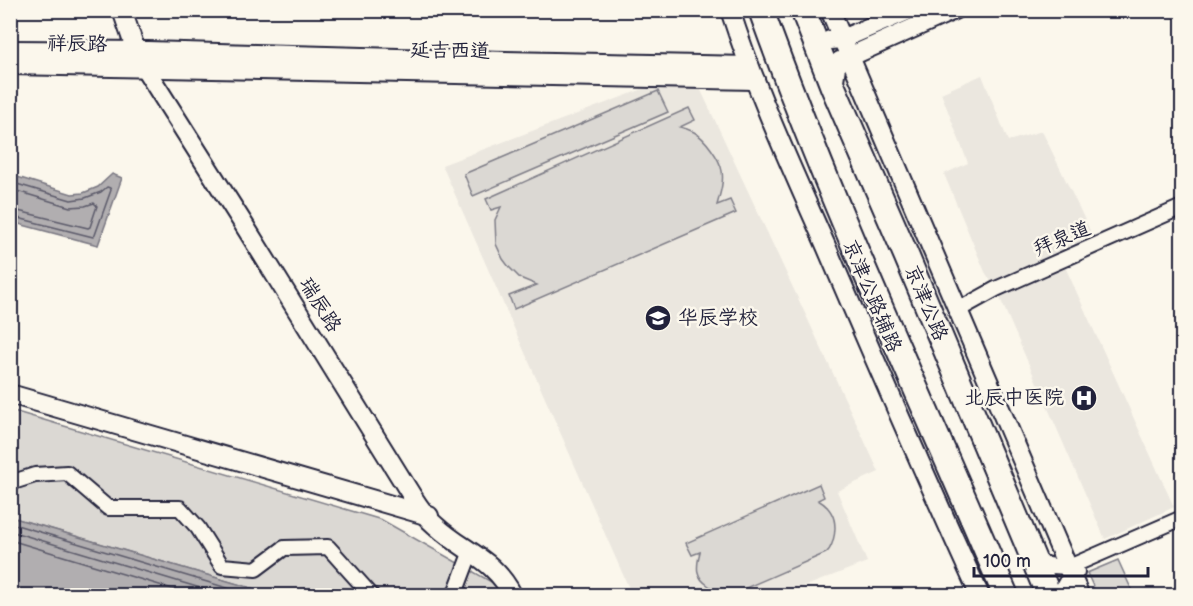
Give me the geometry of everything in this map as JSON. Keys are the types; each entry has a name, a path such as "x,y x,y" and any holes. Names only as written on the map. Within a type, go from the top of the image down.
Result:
{"highway":[{"path":"761,10 820,165 1006,596"},
{"name":"京津公路","path":"803,10 833,87 1049,596"}],"street":[{"name":"瑞辰路","path":"122,10 165,92 431,516 444,533 497,571 513,596"},
{"name":"瑞辰路","path":"133,10 146,59"},
{"name":"京津公路辅路","path":"730,10 752,73 861,328 980,596"},
{"path":"803,10 824,38 845,48"},
{"path":"830,10 1080,596"},
{"path":"833,87 836,68 845,48 909,10"},
{"path":"845,48 954,10"},
{"name":"祥辰路","path":"10,50 146,59"},
{"name":"祥辰路","path":"10,65 109,58"},
{"path":"109,58 165,92"},
{"name":"延吉西道","path":"146,59 517,61 752,73"},
{"name":"拜泉道","path":"958,310 996,288 1182,207"},
{"path":"10,394 431,516"},
{"path":"10,483 35,475 67,473 108,508 180,508 198,528 222,566 256,569 284,548 328,547 372,596"},
{"name":"瑞辰路","path":"431,516 494,559 504,569 520,596"},
{"path":"1058,596 1069,571 1081,563 1182,519"},
{"path":"1032,556 1047,566 1069,571 1082,569 1182,525"},
{"path":"454,596 471,551"}],"shaded area":[{"name":"北辰中医院","path":"982,75 1008,141 1042,131 1097,245 1062,260 1174,507 1105,539 996,289 985,272 944,174 968,163 941,93"},
{"name":"华辰学校","path":"698,84 879,472 837,491 867,562 783,595 632,595 442,165 643,89"},
{"path":"658,91 668,112 473,196 464,174"},
{"path":"689,108 695,120 680,127 698,135 715,155 721,166 722,175 717,205 730,200 736,213 514,309 509,296 537,285 520,278 503,259 496,244 495,220 501,207 491,210 486,199"},
{"path":"10,410 382,520 495,584 500,595 275,595 11,517"},
{"path":"819,484 824,497 818,500 828,508 835,522 833,541 826,553 732,594 717,591 704,583 697,567 700,552 692,555 686,543"},
{"path":"1118,560 1134,595 1097,595 1087,573"}],"water":[{"path":"112,174 122,178 98,245 11,222 11,175 72,194 83,193 98,187"},
{"path":"11,517 275,595 11,595"}],"place":[{"name":"华辰学校","path":"658,318"},
{"name":"北辰中医院","path":"1084,398"}]}
